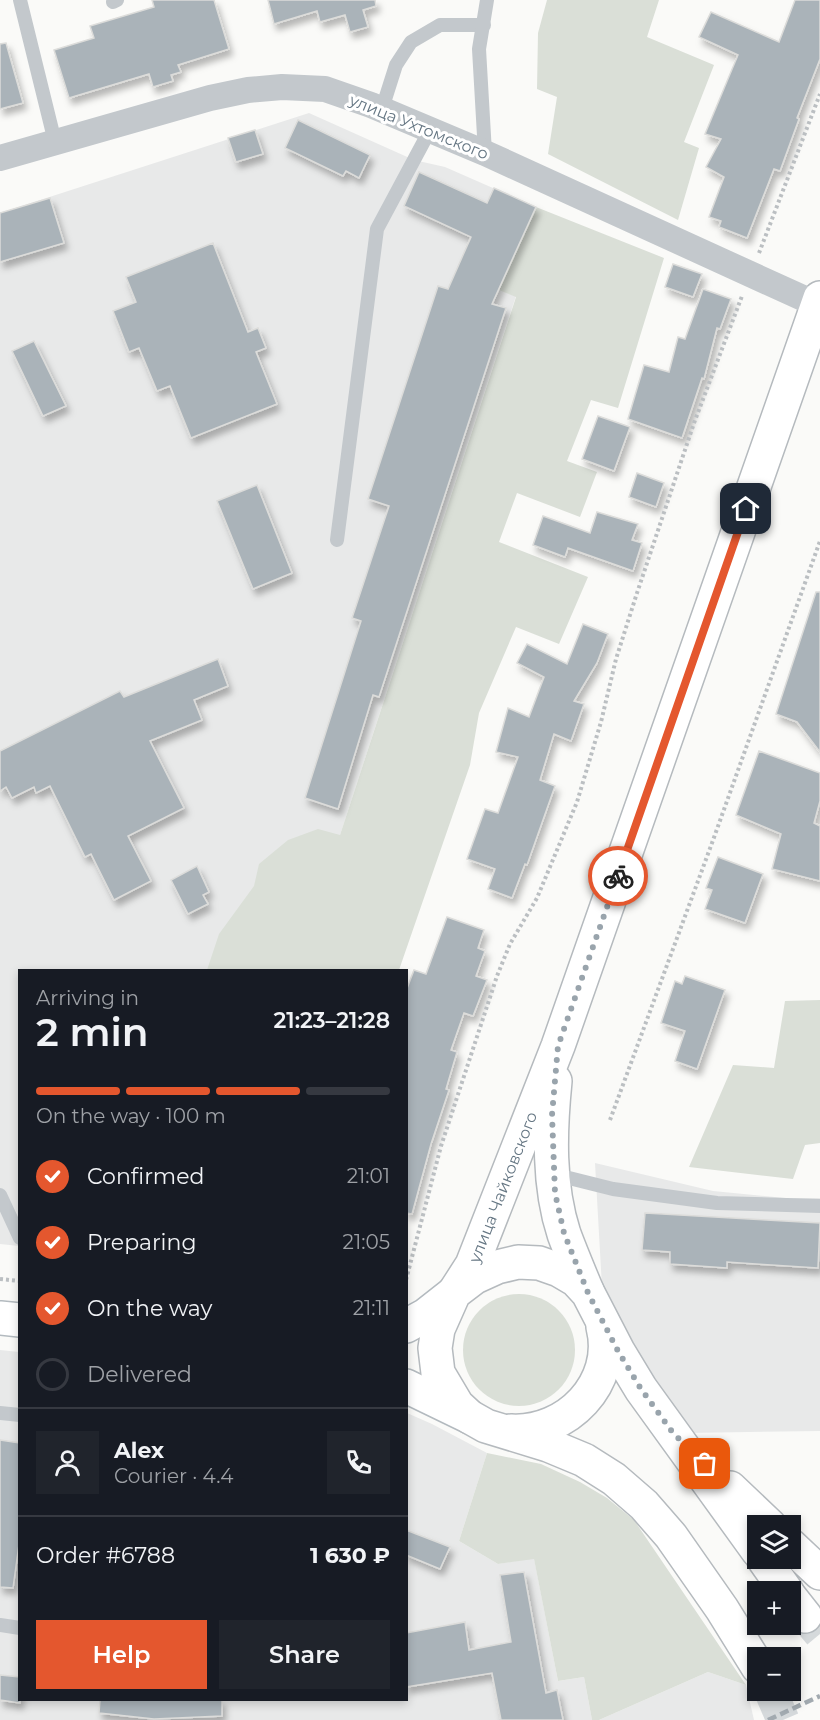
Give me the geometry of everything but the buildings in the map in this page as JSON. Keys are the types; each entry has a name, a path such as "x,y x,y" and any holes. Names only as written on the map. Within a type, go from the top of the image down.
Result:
{"main road":[{"name":"улица Чайковского","path":"454,1293 472,1265 558,1046 819,302"},
{"name":"улица Чайковского","path":"558,1046 552,1115 555,1193 564,1233 594,1306"},
{"path":"408,1325 426,1315 475,1277 497,1266 518,1262 539,1263 559,1270 576,1280 594,1306 641,1389 747,1536"},
{"path":"454,1293 438,1329 435,1348 438,1373 457,1405 482,1424 522,1432 544,1427 565,1417 579,1406 594,1389 603,1369 607,1344 594,1306"},
{"path":"0,1318 18,1320"},
{"path":"408,1387 482,1424 549,1445 584,1460 614,1479 644,1506 671,1536 747,1649"},
{"path":"673,1433 759,1515"},
{"path":"801,1555 820,1573"}],"street":[{"name":"улица Ухтомского","path":"0,158 248,90 282,87 325,89 485,153 750,274 819,302"}],"lane":[{"path":"20,0 55,142"},
{"path":"485,153 479,49 488,0"},
{"path":"382,110 396,65 411,42 440,25 484,25"},
{"path":"337,540 377,229 430,130"},
{"path":"553,1174 614,1189 717,1203 820,1206"},
{"path":"0,1195 18,1234"},
{"path":"0,1413 18,1414"},
{"path":"0,1625 18,1628"}],"path":[{"path":"408,1272 441,1146 497,976 510,944 537,898 577,802 601,722 616,659 694,423 820,94"},
{"path":"610,1120 820,541"},
{"path":"0,1279 18,1281"}],"shaded area":[{"path":"547,0 659,0 647,37 714,65 684,142 699,148 678,220 548,154 557,97 537,89 538,33"},
{"path":"309,113 414,160 445,167 536,207 499,289 516,296 296,969 18,969 18,1246 0,1244 0,213"},
{"path":"536,207 664,258 618,408 591,400 567,461 597,472 580,517 517,493 499,542 588,577 559,644 516,627 479,713 470,765 399,969 207,969 219,934 254,886 259,864 288,840 318,829 340,835 516,297 499,290"},
{"path":"820,1000 820,1143 805,1145 793,1179 689,1167 733,1065 774,1068 785,1001"},
{"path":"595,1163 713,1191 785,1198 820,1198 820,1431 687,1433 643,1370 602,1287"},
{"path":"519,1294 541,1298 559,1310 571,1328 575,1350 571,1372 559,1390 541,1402 519,1406 497,1402 479,1390 467,1372 463,1350 467,1328 479,1310 497,1298"},
{"path":"0,1350 18,1352 18,1701 408,1701 408,1413 487,1453 459,1541 498,1564 534,1558 558,1681 584,1677 592,1720 0,1720"},
{"path":"487,1453 541,1464 580,1482 607,1498 634,1520 746,1685 708,1672 599,1720 592,1720 584,1677 558,1681 534,1559 498,1564 459,1541"},
{"path":"708,1672 746,1685 747,1701 750,1701 754,1720 599,1720"}],"tunnel":[{"path":"805,1616 820,1634"},
{"path":"775,1701 783,1720"}],"railway":[{"path":"768,1720 820,1696"}],"way so far":[{"path":"618,876 558,1046 552,1115 555,1193 564,1233 588,1293 618,1351 641,1389 673,1433 705,1464"}],"route":[{"path":"618,876 746,509"}]}
